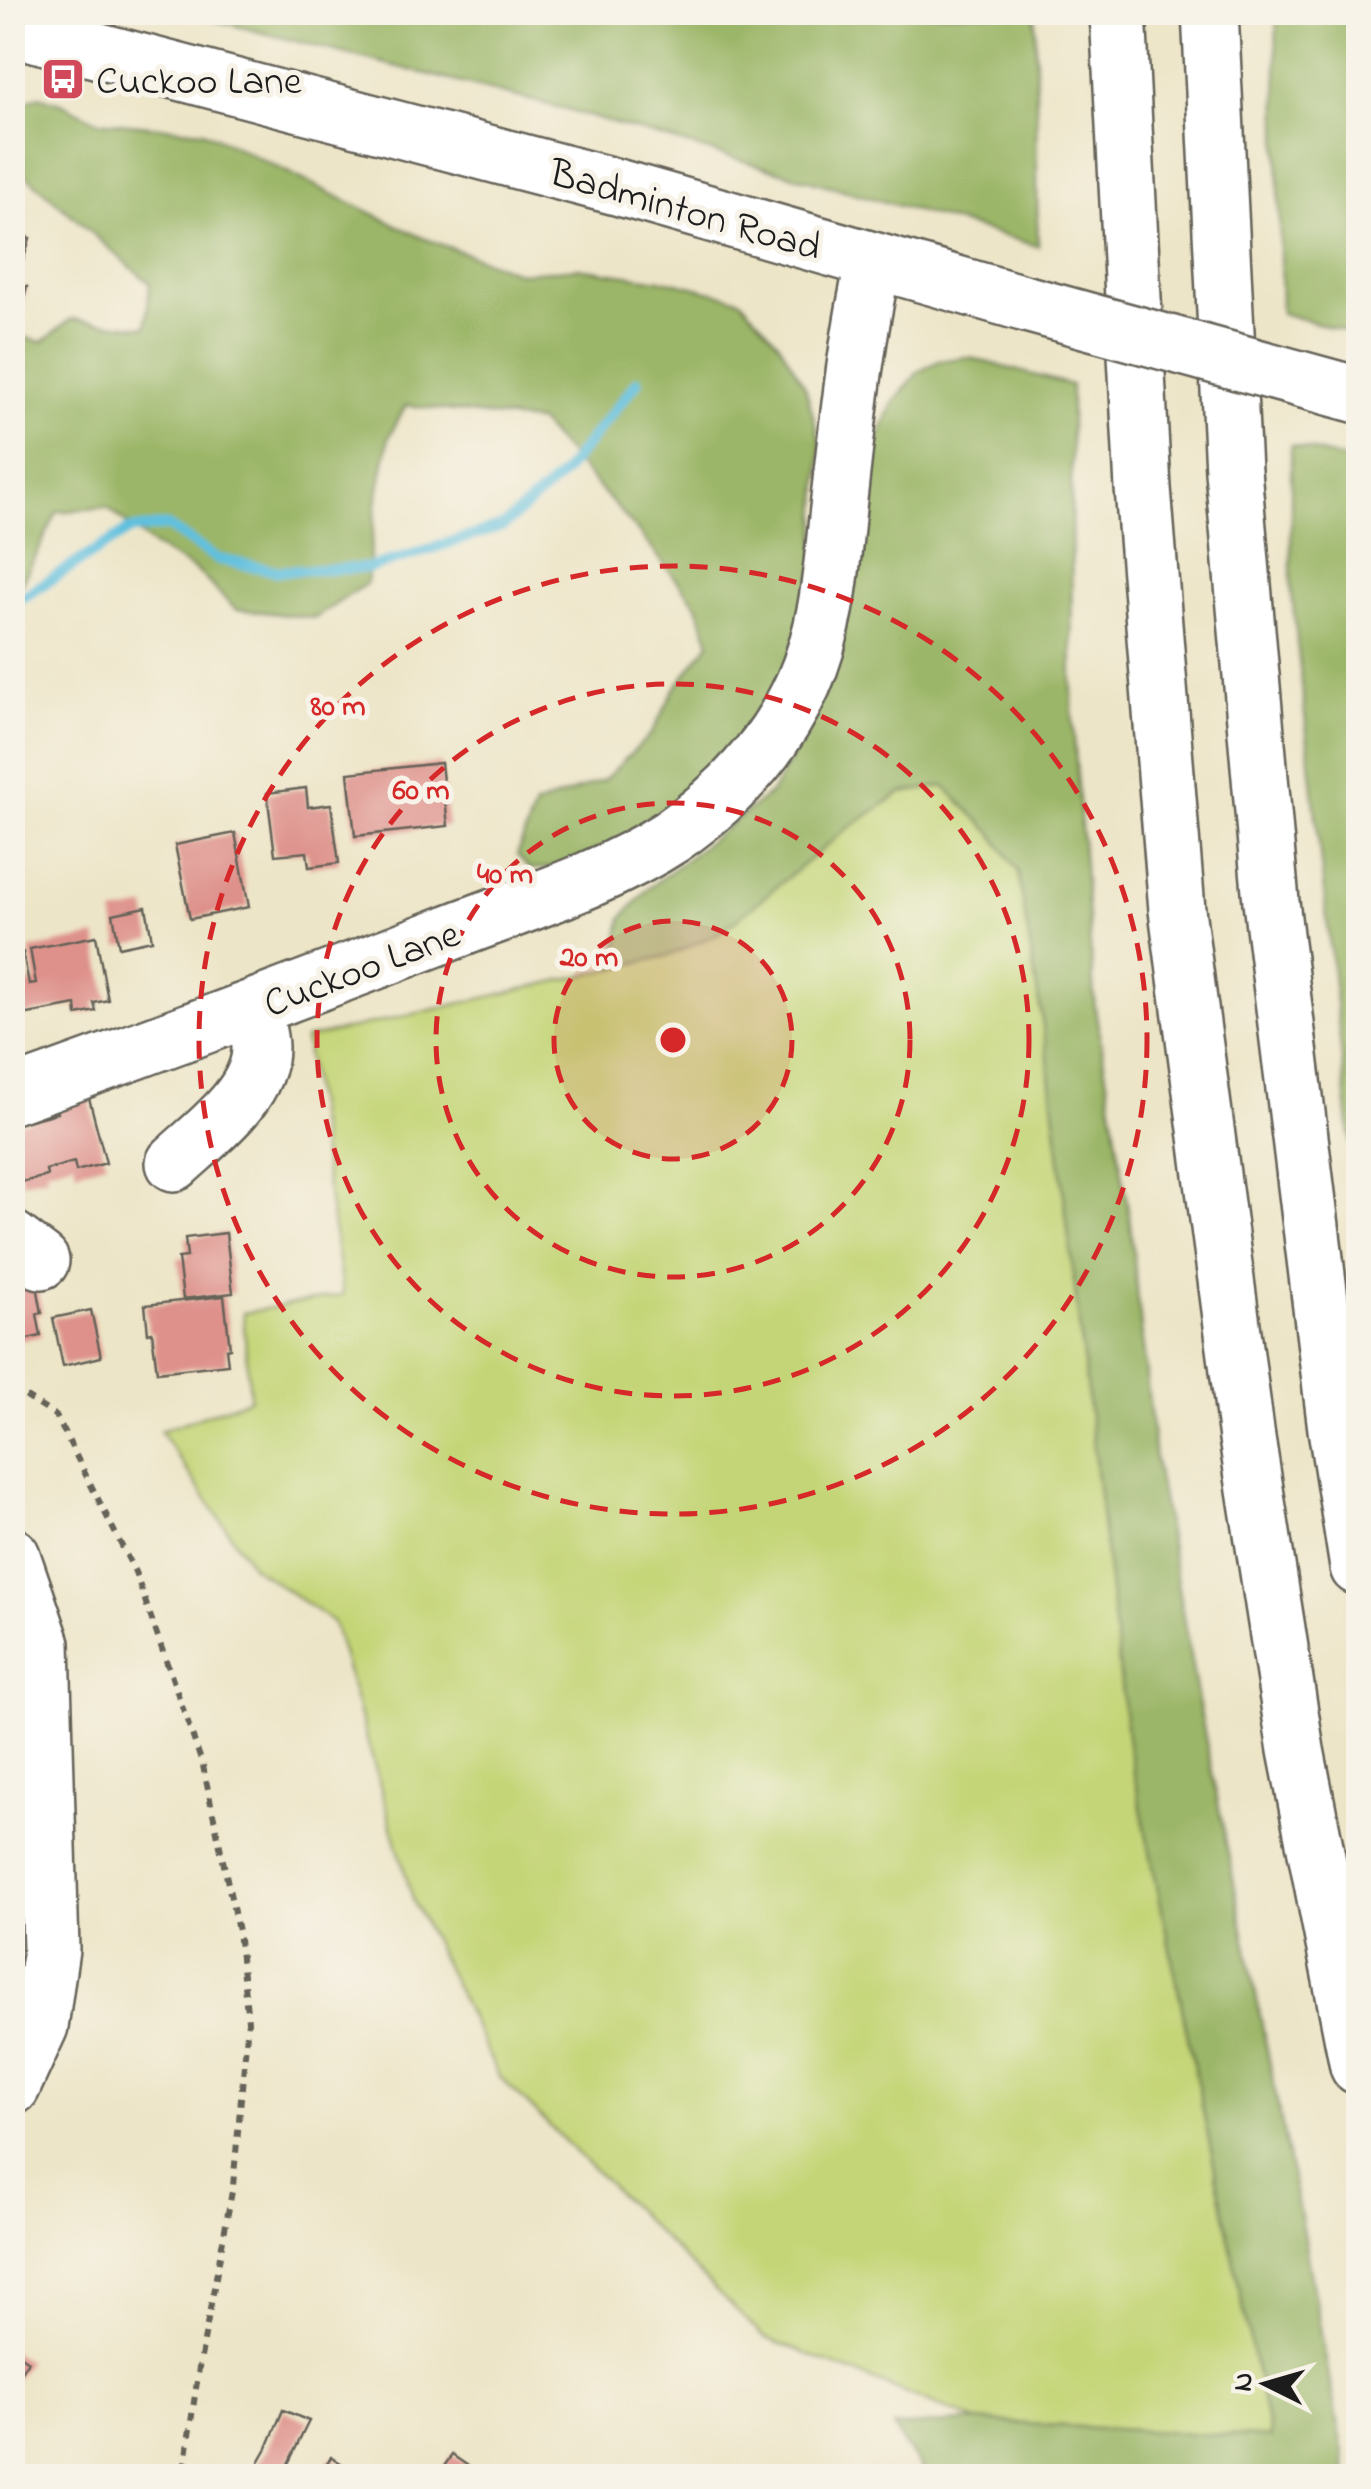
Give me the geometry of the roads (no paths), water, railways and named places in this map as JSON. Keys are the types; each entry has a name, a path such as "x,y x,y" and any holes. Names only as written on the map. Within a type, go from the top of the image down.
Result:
{"main road":[{"path":"1118,12 1142,488 1176,910 1247,1438 1296,1750 1358,2066"},
{"path":"1210,12 1232,453 1270,902 1336,1429 1358,1567"},
{"name":"Badminton Road","path":"12,28 617,188 1358,395"},
{"name":"Cuckoo Lane","path":"12,1096 253,1009 605,872 671,836 734,786 781,725 804,683 824,624 853,370 874,261"},
{"path":"174,1163 246,1094 256,1074 260,1048 253,1009"},
{"path":"12,1556 42,1644 51,1949 40,2026 12,2087"}],"waterway":[{"path":"742,12 742,24"},
{"path":"12,604 129,530 167,526 217,559 277,571 369,568 503,526 560,477 638,381"}],"place":[{"name":"Cuckoo Lane","path":"63,79"}]}
